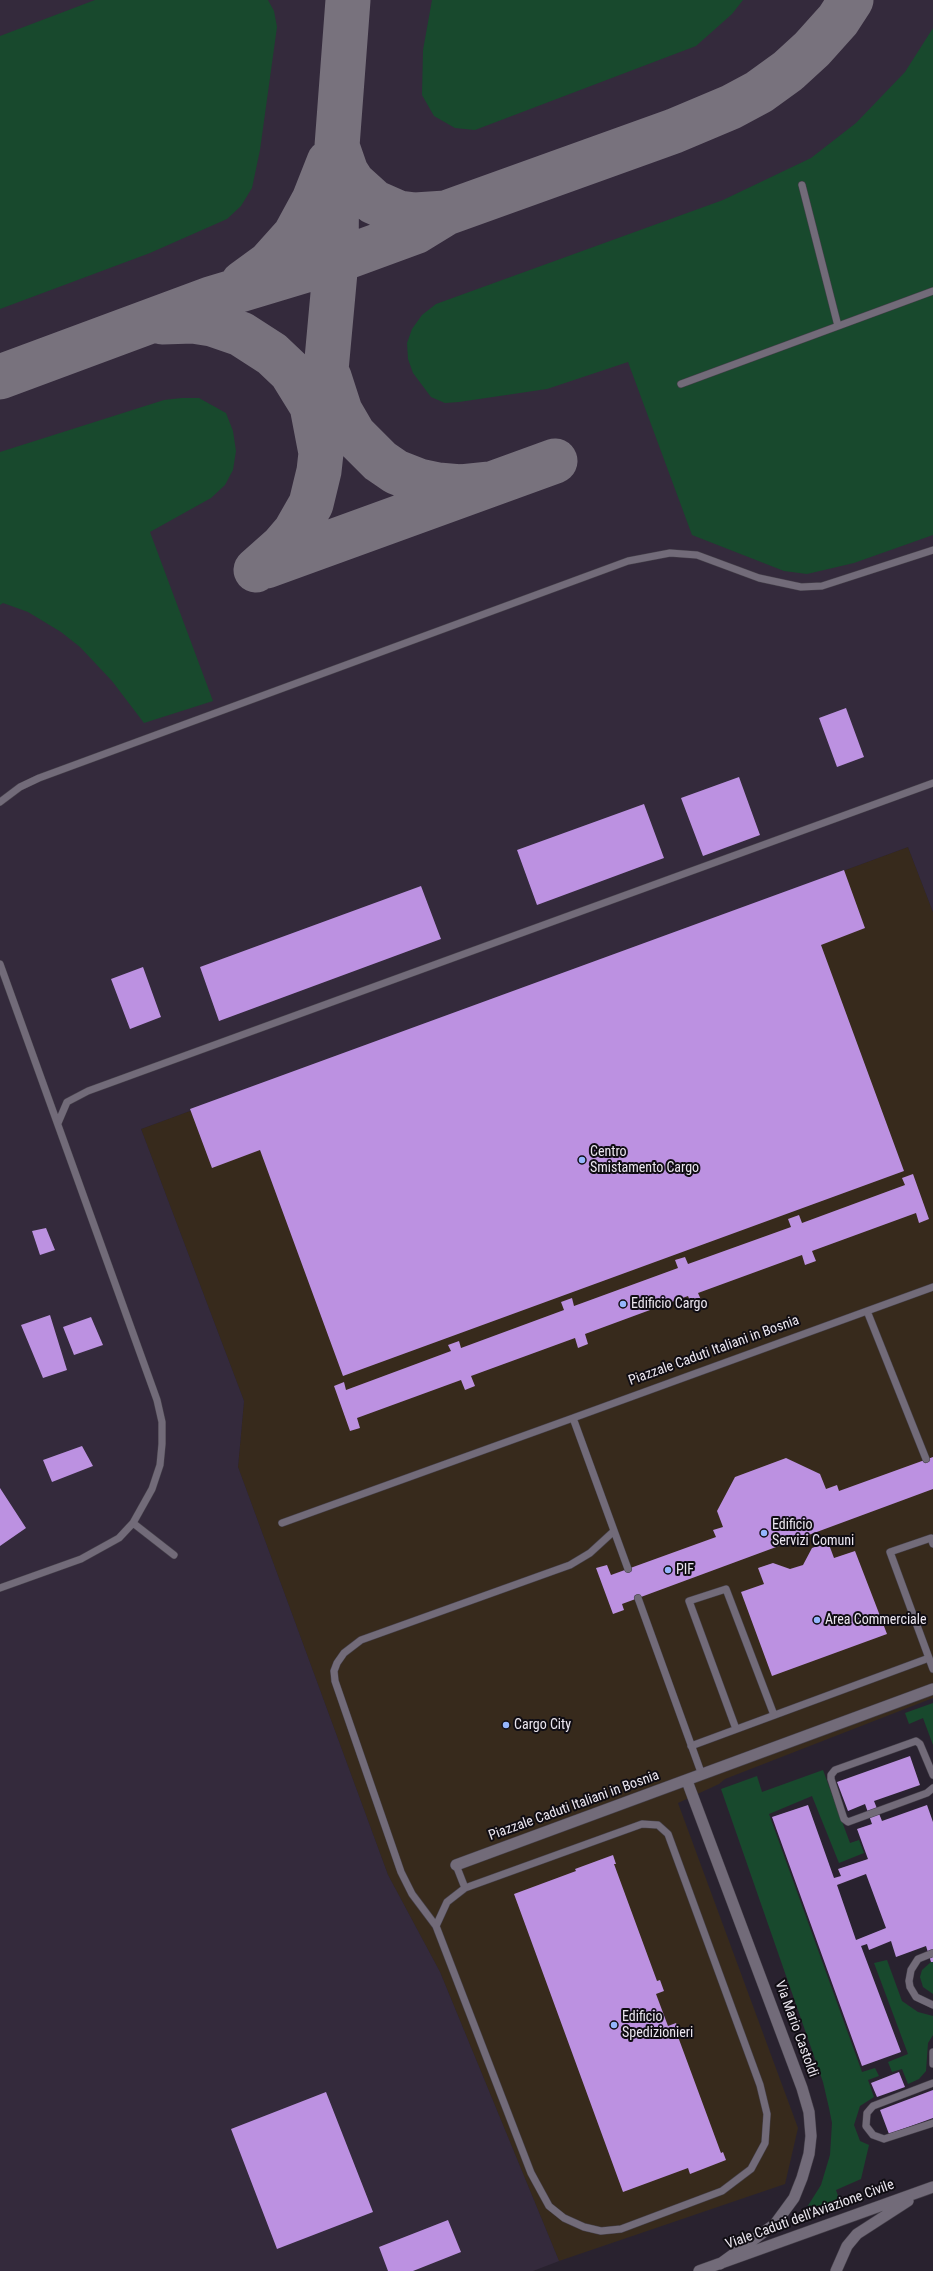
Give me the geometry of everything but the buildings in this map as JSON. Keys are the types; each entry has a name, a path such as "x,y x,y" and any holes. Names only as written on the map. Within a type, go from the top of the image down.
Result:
{"street":[{"name":"Piazzale Caduti Italiani in Bosnia","path":"456,1865 933,1689"},
{"name":"Via Mario Castoldi","path":"687,1781 802,2088 809,2112 811,2136 804,2172 794,2198 775,2224 720,2264"},
{"name":"Viale Caduti dell'Aviazione Civile","path":"699,2271 932,2188"},
{"name":"Viale Caduti dell'Aviazione Civile","path":"836,2271 847,2246 857,2234 932,2188"}],"lane":[{"path":"802,185 838,326"},
{"path":"681,384 933,291"},
{"path":"0,802 20,787 39,778 628,562 670,553 697,555 772,581 801,587 822,586 933,550"},
{"path":"58,1123 67,1102 88,1091 933,783"},
{"path":"0,964 154,1393 162,1422 160,1465 152,1489 133,1523 119,1538 100,1550 81,1559 0,1588"},
{"name":"Piazzale Caduti Italiani in Bosnia","path":"282,1524 933,1287"},
{"path":"867,1311 926,1459"},
{"path":"573,1418 628,1569"},
{"path":"133,1523 174,1555"},
{"path":"436,1926 447,1902 465,1888 642,1824 658,1826 668,1834 760,2085 767,2114 766,2143 751,2169 722,2191 621,2229 601,2231 584,2227 564,2218 549,2206 531,2172 436,1926 412,1894 401,1872 338,1692 334,1671 337,1663 353,1645 371,1636 581,1560 599,1546 614,1531"},
{"path":"933,1544 931,1538 890,1552 933,1669"},
{"path":"736,1729 689,1601 726,1589 774,1715"},
{"path":"638,1598 702,1775"},
{"path":"691,1746 929,1658"},
{"path":"933,1774 920,1744 916,1741 835,1770 830,1779 844,1819 848,1822 927,1793 933,1788"},
{"path":"456,1865 465,1888"},
{"path":"933,1953 918,1959 911,1970 909,1981 910,1987 916,1997 933,2005"},
{"path":"933,2052 933,2064"},
{"path":"933,2083 873,2106 867,2113 866,2126 873,2135 884,2139 933,2123"}],"shaded area":[{"path":"0,0 933,0 933,912 908,847 141,1129 244,1401 238,1467 388,1875 440,1972 559,2261 533,2271 0,2271"},
{"name":"Cargo City","path":"908,847 933,912 933,1698 725,1779 719,1784 678,1803 798,2128 785,2184 559,2261 440,1972 388,1875 238,1467 244,1401 141,1129"}],"green space":[{"path":"95,0 268,0 274,11 277,27 260,150 252,188 241,206 227,219 150,253 0,309 0,36"},
{"path":"432,0 743,0 732,14 696,46 475,130 455,128 434,116 422,95 423,50"},
{"path":"933,28 933,535 854,563 807,574 784,571 692,535 628,362 547,389 445,403 431,397 413,373 408,359 407,343 412,329 422,315 436,304 723,200 811,158 856,123 905,72"},
{"path":"199,398 226,413 233,431 236,451 233,470 225,485 211,498 150,532 213,701 144,723 112,681 80,647 61,632 28,612 3,603 0,605 0,452 164,400"},
{"path":"933,1703 933,1745 923,1718 909,1724 905,1713"},
{"path":"823,1770 850,1843 859,1840 864,1853 839,1863 812,1796 769,1814 862,2072 875,2068 879,2076 868,2080 874,2097 860,2106 854,2125 860,2141 869,2145 861,2179 836,2190 840,2202 808,2213 804,2212 821,2185 830,2155 832,2123 829,2108 823,2082 721,1789 757,1776 762,1792"},
{"path":"887,1960 902,2001 918,2012 933,2016 933,2035 928,2043 926,2071 919,2079 908,2084 902,2069 892,2072 888,2062 908,2054 874,1963"},
{"path":"933,1962 933,1994 923,1987 920,1977 922,1970"}],"taxiway":[{"path":"321,453 323,403 336,261 337,146 348,0"},
{"path":"0,377 210,299 336,261 415,232 446,213 674,131 731,107 759,92 788,71 812,49 838,20 851,0"},
{"path":"337,146 346,172 353,183 374,202 399,213 415,215 446,213"},
{"path":"243,283 269,264 295,235 314,200 329,162"},
{"path":"162,322 193,321 212,324 241,334 272,354 291,372 312,406 321,453 319,471 311,504 295,532 283,546 256,570"},
{"path":"329,377 340,411 354,435 380,461 396,472 419,481 438,485 461,487 490,484"},
{"path":"266,566 555,461"}],"place":[{"name":"Centro Smistamento Cargo","path":"582,1160"},
{"name":"Edificio Cargo","path":"623,1304"},
{"name":"Edificio Servizi Comuni","path":"764,1533"},
{"name":"PIF","path":"668,1570"},
{"name":"Area Commerciale","path":"817,1620"},
{"name":"Cargo City","path":"506,1725"},
{"name":"Edificio Spedizionieri","path":"614,2025"}]}
